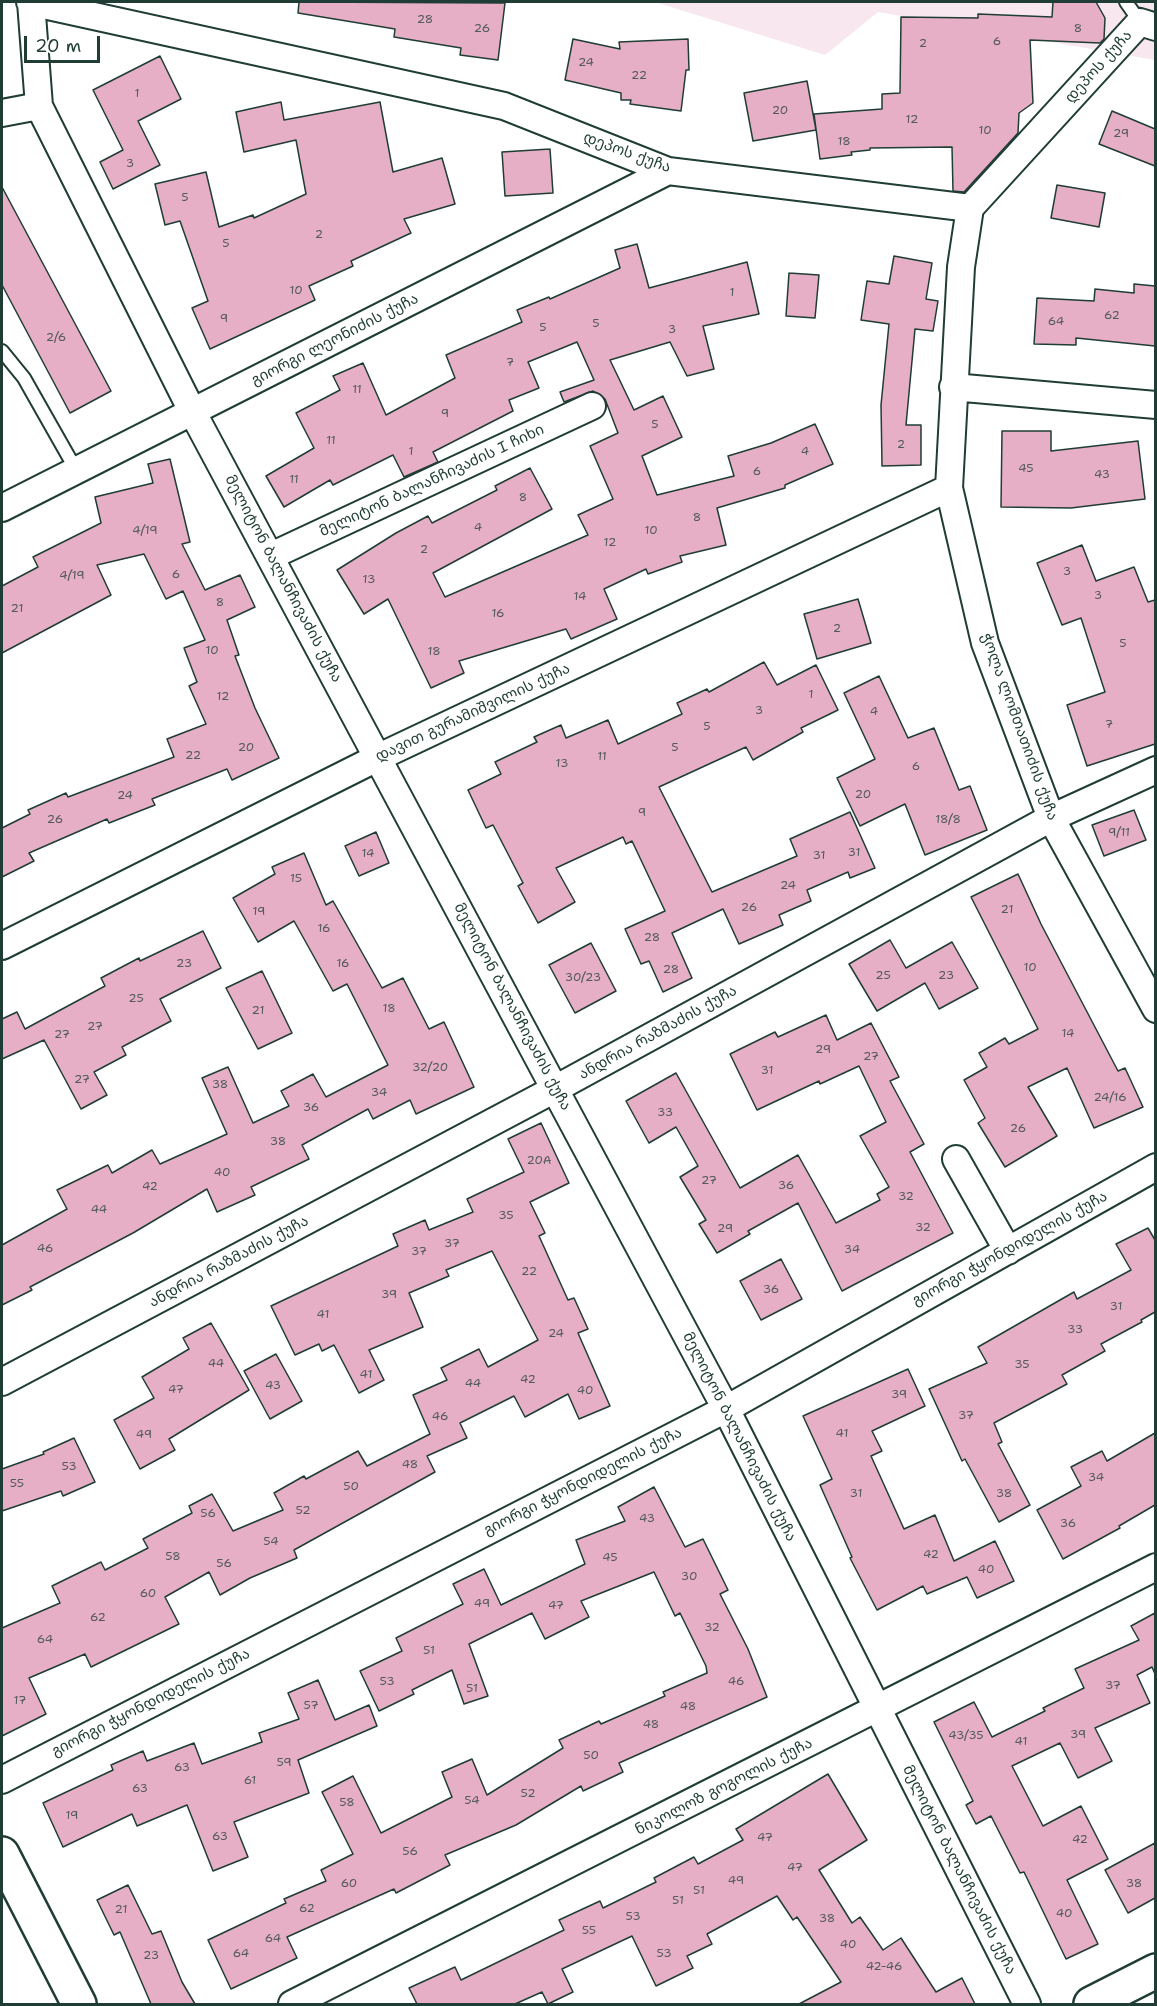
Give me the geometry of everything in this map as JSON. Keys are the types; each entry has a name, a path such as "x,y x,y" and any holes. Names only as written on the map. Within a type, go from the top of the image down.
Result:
{"street":[{"name":"დეპოს ქუჩა","path":"30,2 504,106 668,171 970,208 1148,25"},
{"name":"მელიტონ ბალანჩივაძის ქუჩა","path":"30,2 39,106 193,413 726,1409 1027,2004"},
{"path":"2,113 39,106"},
{"name":"გიორგი ლეონიძის ქუჩა","path":"2,508 75,468 193,413 668,171"},
{"name":"ჭოლა ლომთათიძის ქუჩა","path":"970,208 961,267 949,488 985,643 1051,818 1155,1010"},
{"path":"953,387 1155,405"},
{"name":"მელიტონ ბალანჩივაძის I ჩიხი","path":"271,556 592,406"},
{"name":"დავით გურამიშვილის ქუჩა","path":"2,946 379,757 949,488"},
{"name":"ანდრია რაზმაძის ქუჩა","path":"2,1382 555,1089 1051,818 1155,770"},
{"path":"956,1159 1008,1251"},
{"name":"გიორგი ჭყონდიდელის ქუჩა","path":"2,1780 726,1409 1155,1167"},
{"name":"ნიკოლოზ გოგოლის ქუჩა","path":"292,2004 877,1710 1155,1567"},
{"path":"2,1854 80,2004"},
{"path":"1091,2004 1155,1971"}],"lane":[{"path":"1126,2 1148,25"},
{"path":"2,351 24,378 75,468"}],"shaded area":[{"path":"655,2 1155,2 1155,60 878,12 825,55"}],"building":[{"path":"299,2 505,3 498,60 460,55 461,48 394,37 395,29 298,13"},
{"path":"1053,2 1096,2 1105,18 1104,39 1100,43 1030,40 1033,103 1019,113 1018,133 964,192 953,191 952,147 870,148 870,150 851,152 852,155 820,159 814,114 882,109 882,94 900,93 901,17 978,18 978,14 1052,17"},
{"path":"573,39 620,49 619,42 688,39 689,70 686,70 681,111 630,104 631,100 621,100 621,93 565,80"},
{"path":"160,56 181,99 138,121 160,165 113,189 100,162 123,150 93,90"},
{"path":"807,81 816,130 753,141 744,93"},
{"path":"281,102 284,120 380,102 393,172 442,158 455,204 404,219 411,233 351,261 353,266 309,286 315,300 210,349 192,308 208,301 180,221 165,225 155,184 206,172 219,227 253,215 254,218 306,194 296,140 244,152 236,112"},
{"path":"1112,111 1155,129 1155,166 1099,144"},
{"path":"550,149 553,193 505,196 502,152"},
{"path":"1057,185 1105,193 1099,227 1051,218"},
{"path":"2,187 111,391 70,413 2,285"},
{"path":"637,244 649,288 747,262 759,314 703,326 714,369 687,376 670,342 610,360 634,410 663,396 682,437 642,456 657,495 734,476 728,456 771,443 815,424 833,464 785,485 785,488 717,508 726,545 680,556 682,562 648,574 646,569 604,589 617,619 571,639 566,629 459,661 464,673 431,688 388,599 364,614 337,570 428,516 432,523 497,490 495,486 530,468 552,509 433,573 445,597 588,535 578,515 613,499 590,446 618,433 605,399 593,391 564,402 560,392 594,380 577,342 528,362 539,388 509,400 513,411 433,452 438,462 404,477 393,455 333,485 330,480 284,507 266,476 314,448 296,413 340,390 333,376 363,363 386,415 455,378 446,355 522,322 517,310 549,297 550,299 620,268 615,250"},
{"path":"894,256 932,263 926,299 938,301 933,331 915,329 906,425 921,425 921,465 882,466 881,405 889,324 861,320 867,281 889,284"},
{"path":"789,273 819,275 815,318 786,316"},
{"path":"1134,284 1155,286 1155,346 1076,338 1076,345 1034,344 1037,298 1094,301 1095,289 1134,293"},
{"path":"1002,431 1051,431 1051,451 1138,441 1145,499 1071,508 1001,507"},
{"path":"170,459 190,542 182,544 205,590 240,575 255,607 227,620 239,655 235,656 255,708 279,758 232,780 227,769 152,799 155,805 109,823 107,819 29,853 34,861 2,877 2,828 30,814 28,810 66,793 68,797 174,757 167,739 206,724 189,686 197,682 184,648 205,640 183,591 166,599 144,554 97,565 111,595 2,653 2,586 38,567 33,557 101,523 95,497 153,483 148,464"},
{"path":"1082,545 1096,581 1134,567 1148,602 1155,600 1155,744 1087,766 1067,705 1105,692 1081,618 1062,625 1037,563"},
{"path":"858,599 871,643 817,659 804,614"},
{"path":"764,662 777,685 816,665 838,710 801,728 803,732 753,760 746,747 659,787 712,892 797,856 790,839 850,812 875,868 850,878 848,872 807,890 811,901 779,915 783,925 739,944 723,909 672,933 692,978 663,992 649,961 641,964 625,929 665,911 632,841 626,844 623,837 556,868 575,902 538,923 518,886 523,883 493,825 486,828 468,790 501,774 495,762 537,742 534,737 561,725 566,738 608,720 618,744 682,714 677,703 707,689 709,692"},
{"path":"879,676 908,738 934,728 959,790 970,786 987,830 925,855 905,804 860,826 837,778 875,759 844,693"},
{"path":"1134,810 1146,840 1104,856 1092,825"},
{"path":"376,832 389,863 359,876 345,846"},
{"path":"304,853 326,905 333,901 382,988 403,978 429,1029 444,1022 474,1087 416,1114 410,1100 373,1119 368,1109 302,1145 309,1159 251,1187 255,1195 217,1212 207,1189 133,1233 30,1287 32,1290 2,1305 2,1245 67,1209 57,1190 108,1165 112,1173 152,1150 160,1164 227,1134 202,1078 228,1067 253,1123 289,1106 281,1091 313,1074 326,1097 388,1065 347,984 333,991 294,921 258,942 233,898 275,874 272,867"},
{"path":"1018,874 1041,924 1118,1071 1125,1068 1143,1107 1094,1128 1067,1068 1028,1087 1057,1136 1005,1167 978,1123 985,1118 964,1080 987,1067 979,1053 1005,1038 1009,1044 1038,1029 971,897"},
{"path":"203,931 221,968 160,999 171,1021 122,1047 126,1055 94,1072 107,1095 81,1109 44,1040 2,1059 2,1019 17,1012 25,1029 105,986 101,978 139,958 140,961"},
{"path":"890,940 906,968 952,942 978,988 939,1009 925,983 877,1011 849,964"},
{"path":"591,943 616,991 575,1013 549,965"},
{"path":"262,971 292,1033 258,1049 226,988"},
{"path":"826,1015 837,1040 871,1023 899,1077 890,1081 924,1144 910,1152 953,1233 842,1291 798,1203 748,1231 750,1234 717,1253 699,1224 706,1220 680,1177 698,1166 676,1127 649,1143 626,1101 676,1073 740,1188 798,1155 836,1223 880,1200 877,1194 889,1187 860,1136 886,1122 859,1066 820,1084 819,1081 757,1110 730,1054 775,1032 778,1037"},
{"path":"541,1123 569,1183 530,1202 545,1233 539,1236 568,1300 574,1298 588,1329 578,1333 610,1406 579,1419 568,1394 525,1417 514,1396 460,1423 467,1438 427,1456 435,1472 294,1550 297,1558 250,1578 220,1595 209,1572 165,1597 179,1624 91,1667 85,1654 29,1678 46,1714 2,1736 2,1628 60,1603 52,1586 101,1562 105,1570 148,1548 143,1539 192,1513 189,1506 212,1494 233,1531 283,1510 274,1493 304,1476 306,1479 358,1451 367,1466 430,1434 413,1395 447,1380 441,1368 479,1349 488,1367 538,1340 492,1251 446,1270 449,1276 409,1293 423,1327 369,1350 384,1380 359,1393 334,1345 322,1351 319,1344 295,1355 271,1306 398,1246 393,1234 425,1220 429,1230 473,1212 467,1199 524,1172 508,1139"},
{"path":"1148,1228 1155,1240 1155,1312 1141,1320 1142,1322 1101,1344 1105,1351 1062,1375 1067,1384 994,1423 1002,1442 998,1444 1030,1505 999,1522 965,1459 962,1461 929,1389 987,1363 978,1347 1074,1292 1077,1299 1131,1270 1116,1244"},
{"path":"781,1259 802,1299 761,1320 740,1281"},
{"path":"211,1323 249,1390 169,1439 175,1450 140,1469 114,1420 154,1398 142,1377 189,1349 183,1338"},
{"path":"276,1354 302,1401 270,1419 244,1371"},
{"path":"908,1369 925,1406 872,1431 882,1451 871,1456 904,1529 935,1515 954,1561 995,1541 1014,1581 977,1598 967,1577 927,1594 923,1586 877,1610 850,1558 852,1557 820,1485 832,1479 803,1416"},
{"path":"1155,1433 1155,1505 1119,1526 1120,1528 1063,1559 1037,1510 1081,1486 1071,1467 1102,1451 1107,1461"},
{"path":"74,1438 95,1482 63,1496 61,1491 2,1511 2,1469 44,1454 43,1452"},
{"path":"654,1487 685,1547 703,1539 728,1590 720,1594 748,1649 767,1697 619,1763 623,1772 583,1791 581,1786 516,1825 445,1855 450,1865 396,1893 394,1889 287,1937 297,1958 231,1989 208,1940 286,1903 284,1899 326,1881 321,1870 353,1854 322,1792 353,1776 381,1833 452,1797 442,1772 472,1759 487,1795 563,1748 559,1740 599,1721 601,1724 665,1696 663,1692 707,1673 706,1666 680,1613 675,1616 654,1572 581,1601 589,1617 545,1639 532,1613 469,1644 488,1696 464,1704 452,1670 412,1690 414,1694 379,1711 360,1671 402,1651 396,1638 463,1604 453,1584 484,1569 501,1605 585,1564 576,1540 625,1521 618,1507"},
{"path":"1155,1613 1155,1674 1152,1667 1137,1675 1150,1703 1095,1728 1112,1761 1078,1778 1060,1743 1012,1766 1043,1826 1081,1806 1108,1859 1067,1880 1098,1944 1066,1959 1024,1872 1020,1873 991,1816 976,1824 966,1805 973,1801 934,1722 974,1702 992,1737 1045,1711 1043,1708 1084,1688 1075,1669 1139,1640 1131,1626"},
{"path":"318,1680 335,1720 369,1705 377,1726 298,1760 309,1793 234,1822 248,1857 213,1871 187,1805 137,1826 132,1814 63,1847 43,1803 113,1770 111,1765 143,1751 147,1761 194,1743 202,1764 262,1742 259,1733 299,1719 288,1693"},
{"path":"828,1774 867,1840 819,1870 852,1923 860,1917 883,1950 901,1938 936,1992 962,1978 975,2004 799,2004 841,1982 797,1917 793,1920 777,1896 707,1934 712,1944 687,1956 693,1968 656,1986 632,1936 562,1969 573,1992 548,2004 542,1992 515,2004 417,2004 409,1988 455,1967 461,1980 564,1930 559,1920 600,1901 603,1908 656,1882 654,1878 694,1857 698,1864 743,1840 736,1829"},
{"path":"1155,1843 1155,1898 1128,1913 1105,1870"},
{"path":"128,1885 152,1934 161,1931 182,1982 195,2004 151,2004 120,1932 114,1935 97,1900"}]}
